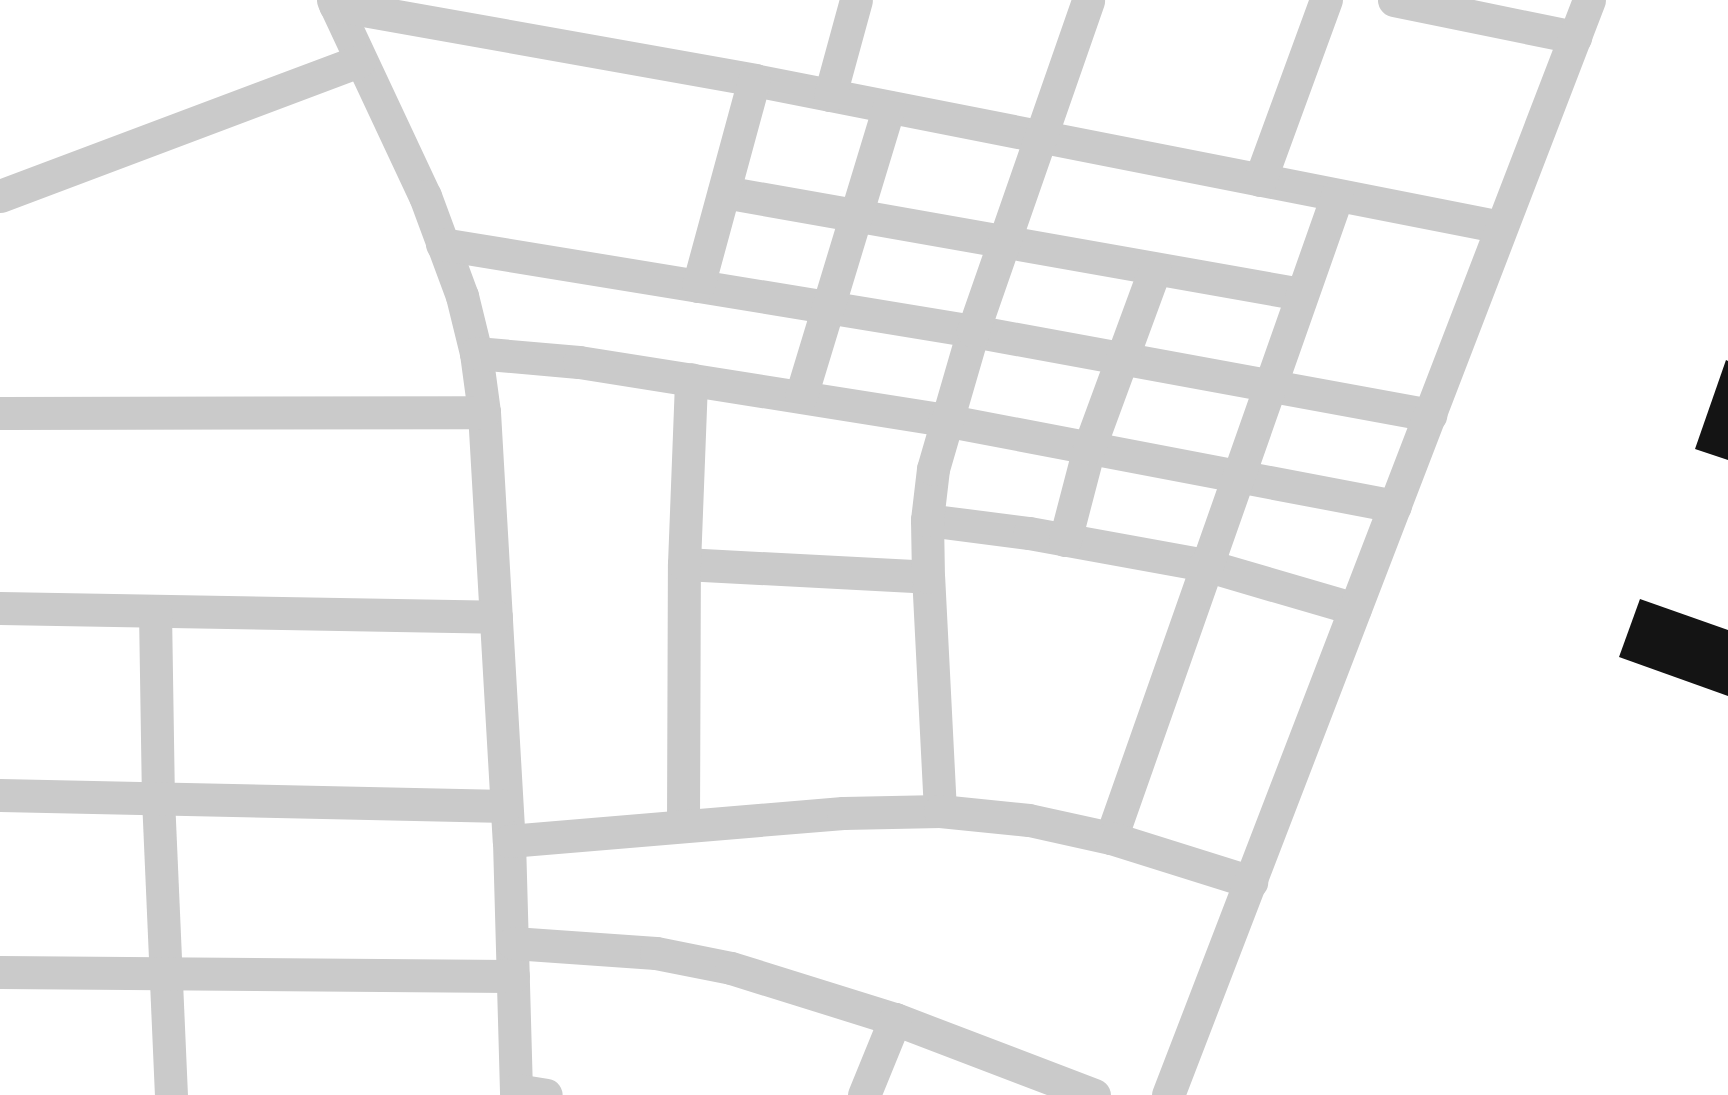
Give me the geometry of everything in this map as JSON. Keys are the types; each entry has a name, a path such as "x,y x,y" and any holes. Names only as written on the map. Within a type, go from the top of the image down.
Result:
{"street":[{"path":"830,95 856,0"},
{"path":"940,811 928,577 927,520 933,469 944,420 973,331 1088,0"},
{"path":"1260,180 1326,0"},
{"path":"1394,0 1575,37"},
{"path":"1168,1095 1589,0"},
{"path":"334,2 754,80 1040,139 1501,227"},
{"path":"334,2 359,61 425,196 462,296 476,353 484,412 509,841 513,976 526,1093"},
{"path":"0,196 359,61"},
{"path":"698,286 754,80"},
{"path":"801,396 889,107"},
{"path":"724,192 1003,244 1301,294"},
{"path":"1111,838 1268,385 1337,196"},
{"path":"442,244 973,331 1430,415"},
{"path":"1065,540 1089,448 1155,269"},
{"path":"476,353 579,362 801,396 944,420 1395,506"},
{"path":"683,825 684,564 691,379"},
{"path":"0,413 484,412"},
{"path":"927,520 1065,540 1205,565 1355,609"},
{"path":"684,564 928,577"},
{"path":"0,608 496,617"},
{"path":"155,611 158,798 171,1095"},
{"path":"0,795 506,806"},
{"path":"509,841 843,813 940,811 1029,820 1111,838 1251,882"},
{"path":"513,943 656,953 731,968 895,1019 1094,1095"},
{"path":"0,972 513,976"},
{"path":"864,1095 895,1019"}],"building":[{"path":"1726,360 1728,361 1728,460 1695,449"},
{"path":"1640,599 1728,630 1728,696 1619,657"}]}
